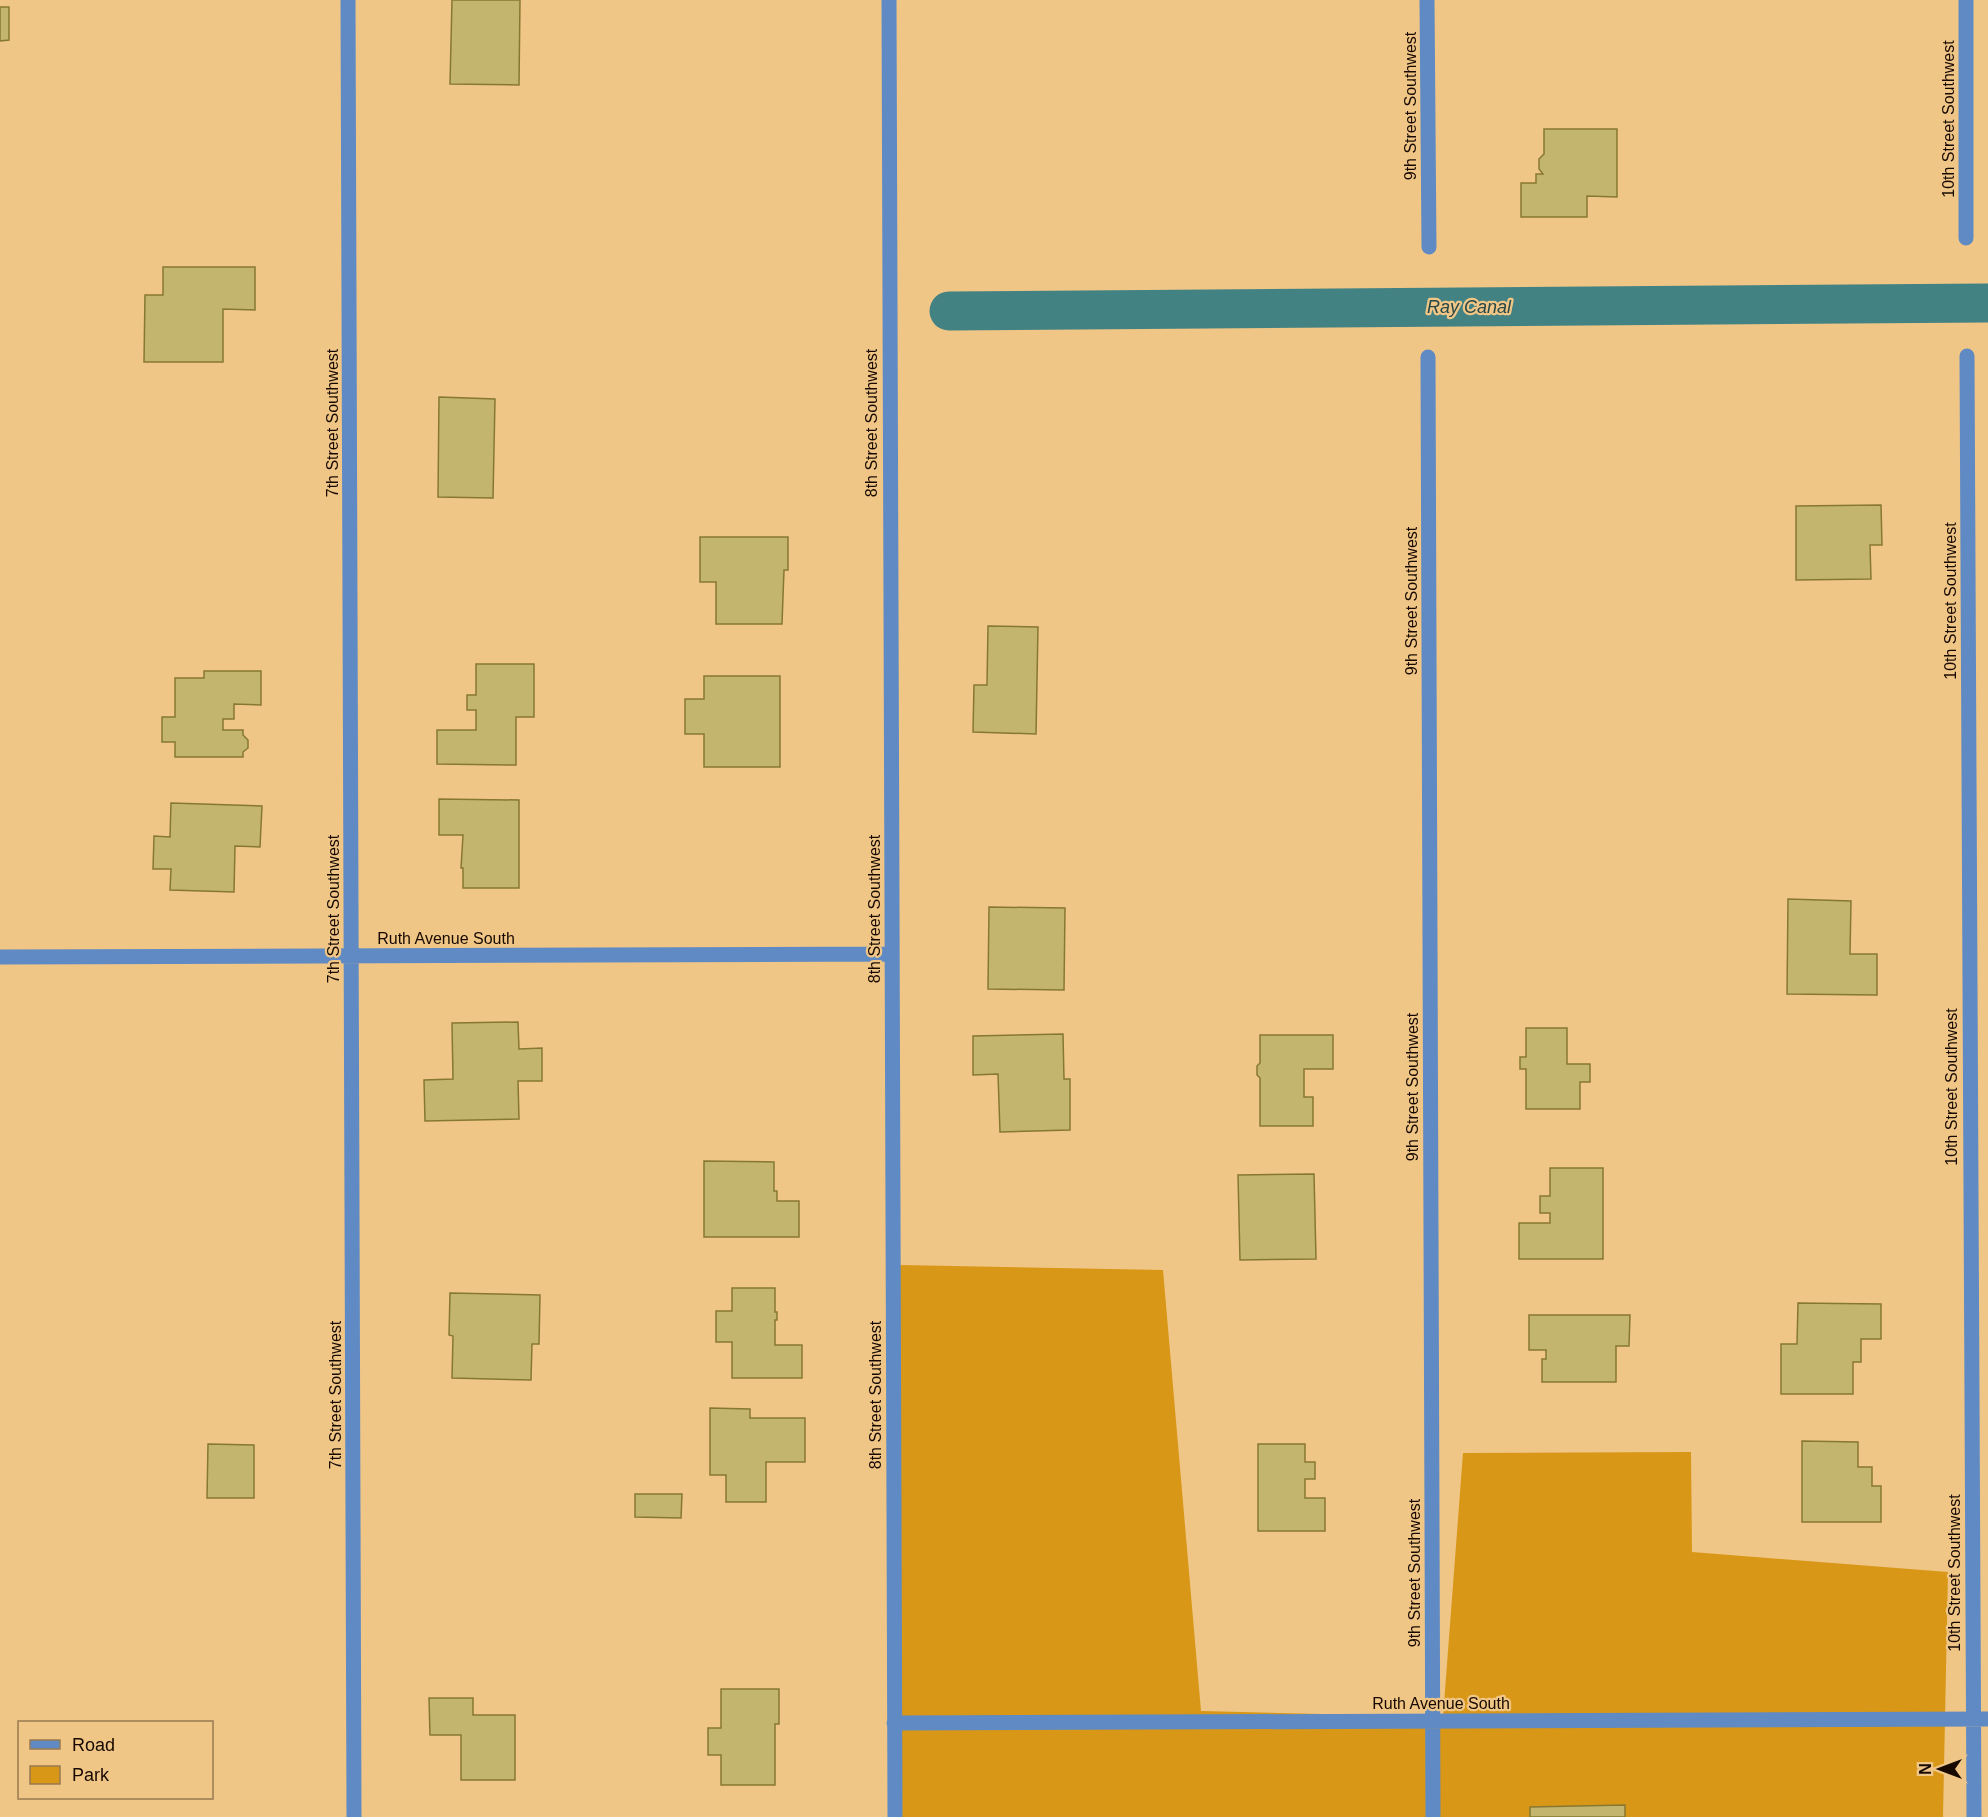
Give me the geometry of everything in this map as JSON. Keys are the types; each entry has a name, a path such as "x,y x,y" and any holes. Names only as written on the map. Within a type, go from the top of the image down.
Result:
{"street":[{"name":"7th Street Southwest","path":"348,0 354,1817"},
{"name":"8th Street Southwest","path":"889,0 895,1817"},
{"name":"9th Street Southwest","path":"1427,0 1429,247"},
{"name":"10th Street Southwest","path":"1966,0 1966,238"},
{"name":"10th Street Southwest","path":"1967,356 1970,1228 1981,1719 1974,1817"},
{"name":"9th Street Southwest","path":"1428,357 1433,1817"},
{"name":"Ruth Avenue South","path":"0,957 892,954"},
{"name":"Ruth Avenue South","path":"894,1723 1981,1719"}],"green space":[{"path":"900,1265 1163,1270 1201,1711 1443,1717 1463,1453 1691,1452 1692,1552 1948,1572 1943,1817 893,1817"}],"building":[{"path":"452,0 520,0 519,85 450,84"},
{"path":"0,7 9,7 9,40 0,41"},
{"path":"1544,129 1617,129 1617,197 1587,196 1587,217 1521,217 1521,183 1536,183 1536,174 1543,174 1539,169 1539,159 1544,154"},
{"path":"163,267 255,267 255,310 223,309 223,362 144,362 145,295 163,295"},
{"path":"439,397 495,399 493,498 438,497"},
{"path":"1881,505 1882,545 1870,545 1871,579 1796,580 1796,506"},
{"path":"700,537 788,537 788,570 784,570 782,624 716,624 716,582 700,582"},
{"path":"988,626 1038,627 1036,734 973,732 974,685 987,685"},
{"path":"476,664 534,664 534,717 516,717 516,765 437,764 437,730 476,730 476,710 467,710 467,695 476,695"},
{"path":"204,671 261,671 261,705 234,704 234,719 223,719 223,730 243,730 243,735 248,740 248,748 243,752 243,757 175,757 175,742 162,742 162,717 175,717 175,678 204,678"},
{"path":"704,676 780,676 780,767 704,767 704,734 685,734 685,699 704,699"},
{"path":"439,799 519,800 519,888 463,888 463,868 461,868 463,835 439,835"},
{"path":"171,803 262,806 260,847 235,846 234,892 170,890 171,869 153,869 154,836 170,837"},
{"path":"1788,899 1851,901 1850,954 1877,954 1877,995 1787,994"},
{"path":"989,907 1065,908 1064,990 988,989"},
{"path":"518,1022 519,1049 542,1048 542,1081 518,1081 519,1119 425,1121 424,1080 453,1079 452,1023"},
{"path":"1526,1028 1567,1028 1567,1064 1590,1064 1590,1082 1580,1082 1580,1109 1526,1109 1526,1069 1520,1069 1520,1057 1526,1057"},
{"path":"1063,1034 1064,1079 1070,1079 1070,1130 1000,1132 998,1074 973,1075 973,1036"},
{"path":"1260,1035 1333,1035 1333,1069 1304,1069 1304,1097 1313,1097 1313,1126 1260,1126 1260,1078 1257,1075 1257,1066 1260,1063"},
{"path":"704,1161 774,1162 774,1191 777,1191 777,1201 799,1201 799,1237 704,1237"},
{"path":"1550,1168 1603,1168 1603,1259 1519,1259 1519,1223 1550,1223 1550,1213 1540,1213 1540,1196 1550,1196"},
{"path":"1314,1174 1316,1259 1240,1260 1238,1175"},
{"path":"732,1288 775,1288 777,1320 775,1320 775,1345 802,1345 802,1378 732,1378 732,1342 716,1342 716,1311 732,1311"},
{"path":"450,1293 540,1295 539,1344 532,1344 531,1380 452,1378 453,1336 449,1335"},
{"path":"1798,1303 1881,1304 1881,1339 1861,1339 1861,1362 1853,1362 1853,1394 1781,1394 1781,1344 1797,1344"},
{"path":"1529,1315 1630,1315 1629,1346 1616,1346 1616,1382 1542,1382 1542,1359 1546,1359 1546,1350 1529,1350"},
{"path":"710,1408 750,1409 750,1418 805,1418 805,1462 766,1462 766,1502 726,1502 726,1475 710,1475"},
{"path":"1802,1441 1858,1442 1858,1467 1872,1467 1872,1486 1881,1486 1881,1522 1802,1522"},
{"path":"208,1444 254,1445 254,1498 207,1498"},
{"path":"1258,1444 1305,1444 1305,1462 1315,1462 1315,1479 1305,1479 1305,1498 1325,1498 1325,1531 1258,1531"},
{"path":"635,1494 682,1494 681,1518 635,1517"},
{"path":"721,1689 779,1689 779,1724 775,1724 775,1785 721,1785 721,1755 708,1755 708,1728 721,1728"},
{"path":"429,1698 473,1698 473,1715 515,1715 515,1780 461,1780 461,1735 430,1735"},
{"path":"1625,1805 1625,1817 1530,1817 1530,1807"}],"waterway":[{"name":"Ray Canal","path":"949,311 1988,303"}]}
